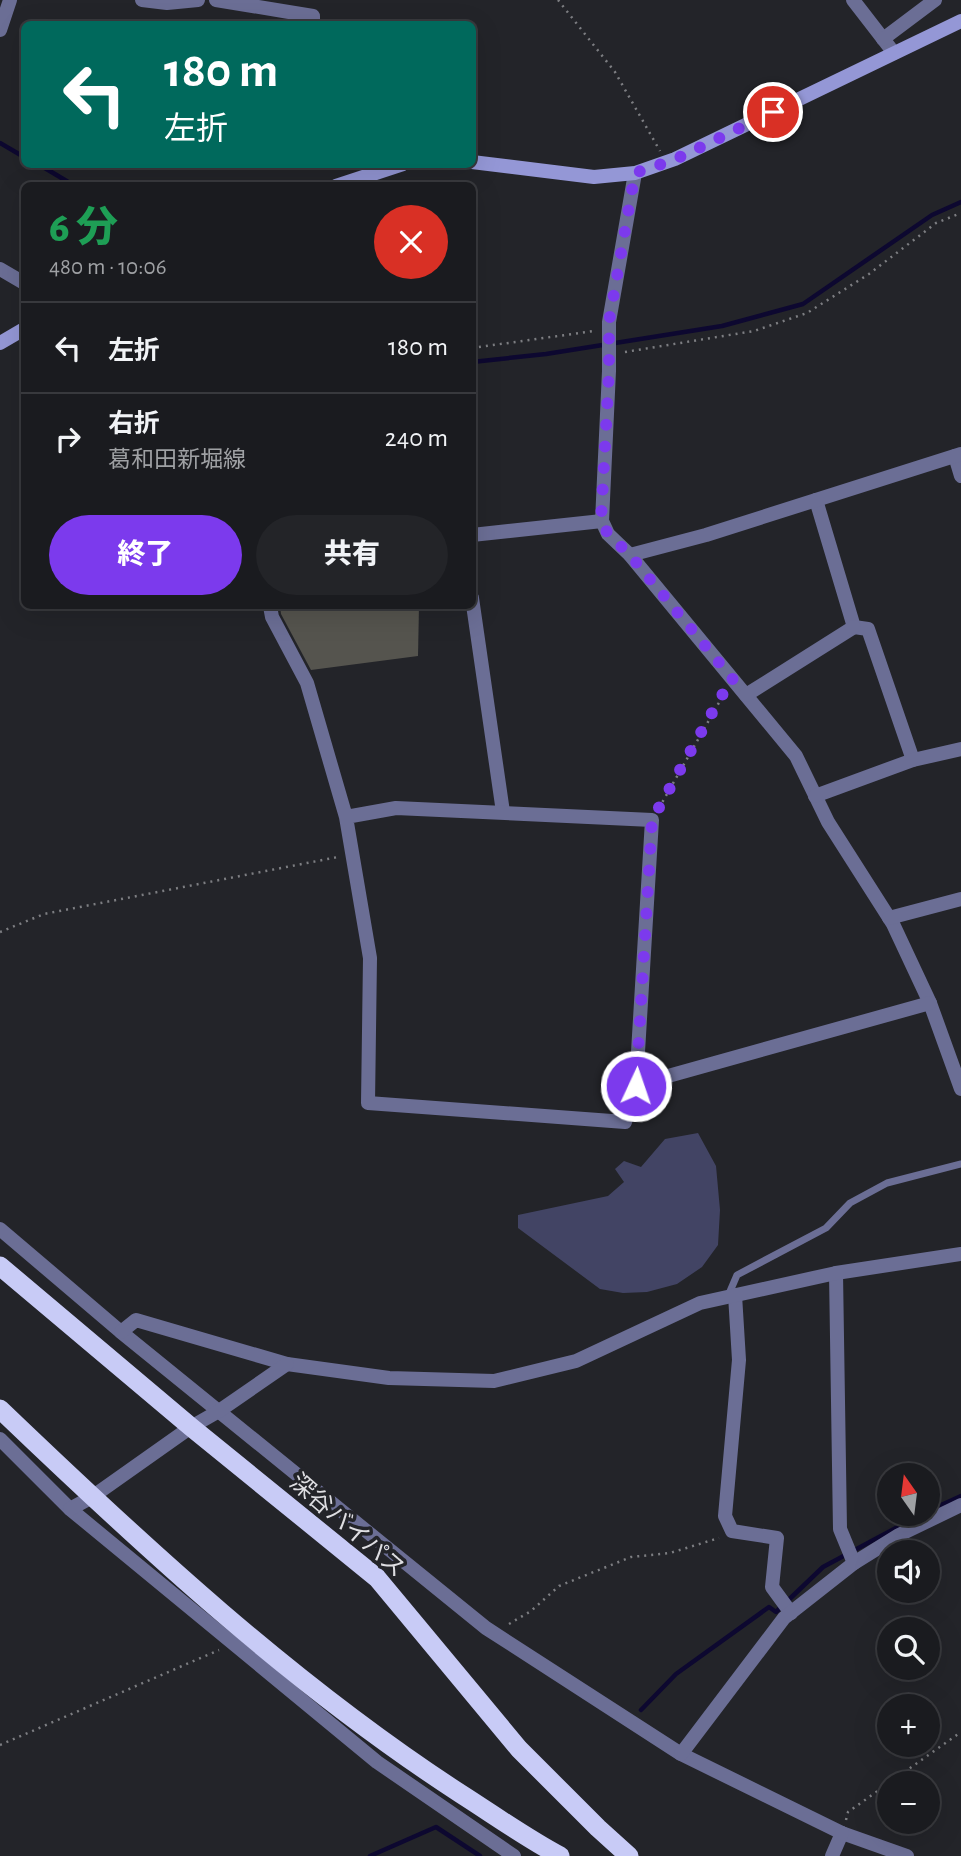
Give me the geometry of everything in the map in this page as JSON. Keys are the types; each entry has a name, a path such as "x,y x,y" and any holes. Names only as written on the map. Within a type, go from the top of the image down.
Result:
{"highway":[{"name":"深谷バイパス","path":"0,1266 191,1427 377,1578 519,1749 629,1856"},
{"path":"0,1409 92,1497 286,1667 402,1756 560,1856"}],"main road":[{"path":"476,162 594,177 635,173 666,162 961,21"},
{"path":"348,182 391,168"},
{"path":"0,343 21,331"}],"street":[{"path":"0,30 10,0"},
{"path":"142,0 167,3 198,0"},
{"path":"216,0 313,16 313,21"},
{"path":"853,0 894,53"},
{"path":"883,39 935,0"},
{"path":"635,173 609,331 601,521 608,534 630,555 796,756 828,822 889,918 930,1003 960,1083"},
{"path":"0,269 21,281"},
{"path":"630,555 705,535 958,455 961,476"},
{"path":"816,500 854,627"},
{"path":"476,535 601,521"},
{"path":"271,609 272,617 307,683 345,817 370,958 368,1103 625,1122 636,1086 652,820 396,808 345,817"},
{"path":"474,609 503,813"},
{"path":"746,695 854,627 868,629 913,760"},
{"path":"815,796 913,760 961,749"},
{"path":"889,918 961,899"},
{"path":"636,1086 930,1003"},
{"path":"0,1229 121,1332 495,1633 681,1754 842,1833 906,1856"},
{"path":"121,1332 136,1320 287,1364 389,1378 494,1381 576,1362 700,1303 836,1273 961,1254"},
{"path":"836,1273 840,1528 854,1562"},
{"path":"731,1296 739,1360 725,1516 732,1531 777,1538 772,1587 791,1613"},
{"path":"70,1508 92,1497 287,1364"},
{"path":"0,1439 70,1508 377,1762 514,1856"},
{"path":"681,1754 784,1618 854,1562 899,1535 961,1506"},
{"path":"832,1856 842,1833"}],"lane":[{"path":"731,1296 737,1275 826,1228 850,1203 887,1184 961,1164"}],"path":[{"path":"558,0 615,72 666,162"},
{"path":"609,354 754,331 807,313 869,274 936,223 961,213"},
{"path":"476,348 609,331"},
{"path":"652,820 722,695 735,682"},
{"path":"0,932 44,914 352,854"},
{"path":"495,1633 531,1611 559,1586 631,1557 670,1553 738,1532"},
{"path":"0,1745 233,1643"},
{"path":"842,1833 848,1812 961,1732"}],"shaded area":[{"path":"698,1133 716,1166 720,1210 718,1245 702,1267 677,1284 647,1292 623,1293 600,1289 518,1228 518,1215 608,1196 624,1182 615,1169 624,1161 641,1167 665,1139"}],"building":[{"path":"280,609 419,609 418,656 311,670"}],"waterway":[{"path":"0,143 21,155"},
{"path":"45,168 68,182"},
{"path":"476,362 546,354 722,326 803,304 932,215 961,202"},
{"path":"940,1506 961,1496"},
{"path":"641,1710 676,1674 769,1607 776,1612 823,1567 900,1526"},
{"path":"370,1856 436,1827 480,1856"}],"route":[{"path":"636,1086 652,820 722,695 735,682 630,555 608,534 601,521 605,481 609,322 635,173 676,159 773,112"}]}
